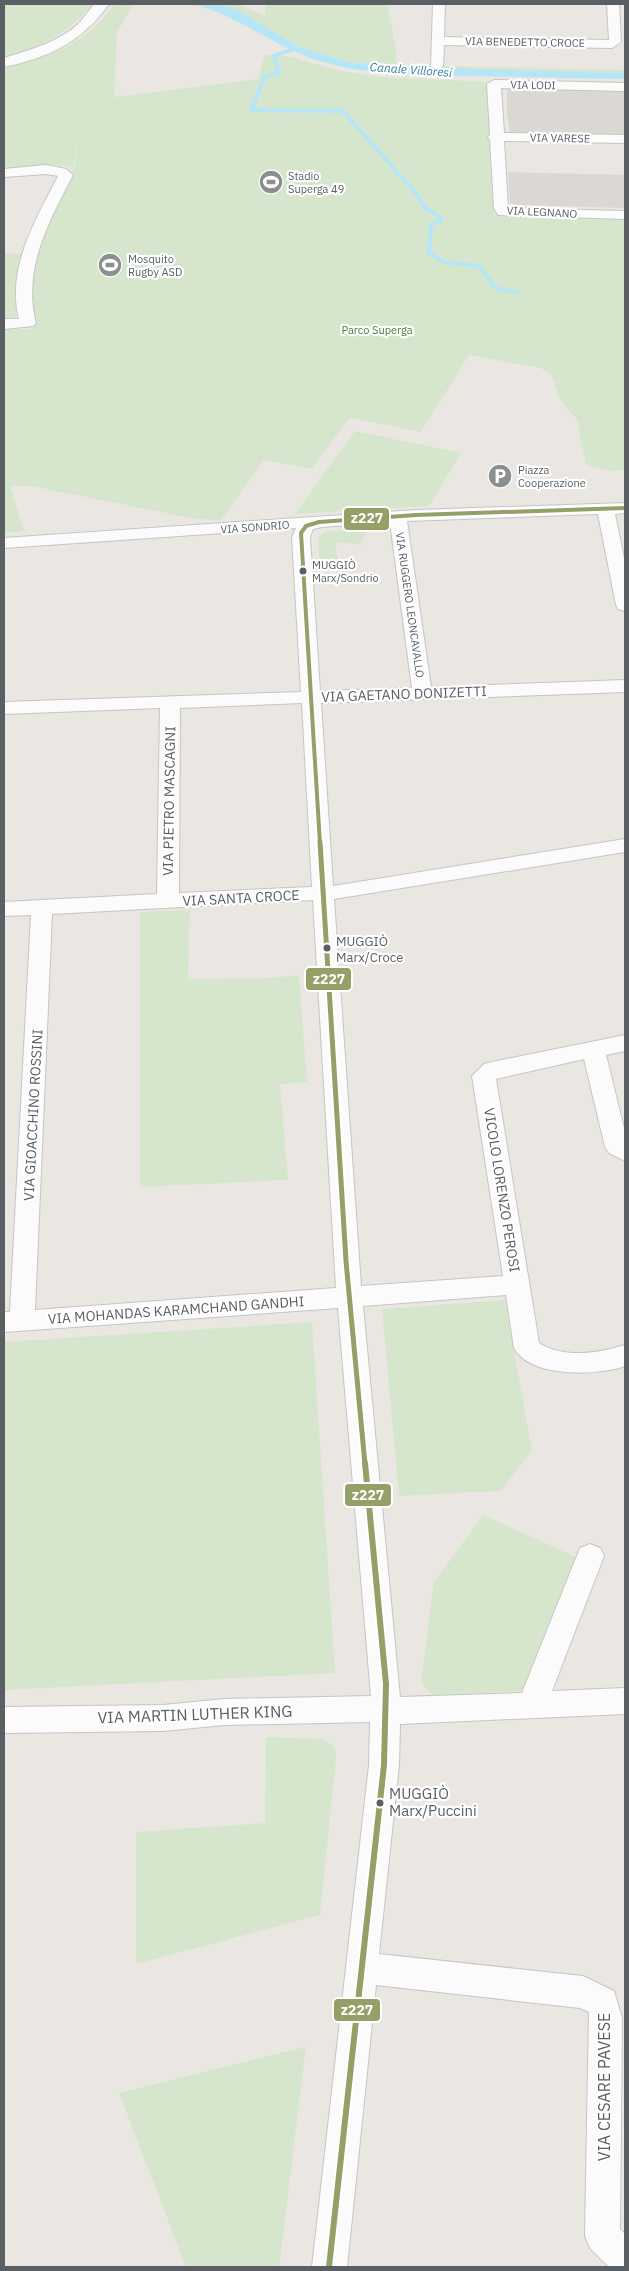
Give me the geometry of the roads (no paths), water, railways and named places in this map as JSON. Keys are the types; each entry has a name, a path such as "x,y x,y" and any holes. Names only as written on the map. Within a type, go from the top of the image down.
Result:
{"main road":[{"path":"4,63 32,54 68,37 81,28 102,4"}],"street":[{"path":"437,66 439,4"},
{"name":"VIA BENEDETTO CROCE","path":"437,41 612,44 615,42 613,4"},
{"name":"VIA LODI","path":"495,136 494,84 625,87"},
{"name":"VIA VARESE","path":"495,136 625,139"},
{"name":"VIA LEGNANO","path":"495,136 501,208 503,212 625,215"},
{"path":"4,173 43,170 63,172 66,175 40,224 26,270 24,314 28,323 4,324"},
{"path":"605,508 625,605"},
{"name":"VIA SONDRIO","path":"4,543 398,516 625,508"},
{"name":"VIA RUGGERO LEONCAVALLO","path":"398,516 422,694"},
{"path":"318,522 306,526 301,536 348,1298 384,1665 386,1710 384,1765 329,2267"},
{"name":"VIA GAETANO DONIZETTI","path":"4,708 625,686"},
{"name":"VIA PIETRO MASCAGNI","path":"168,901 170,701"},
{"name":"VIA SANTA CROCE","path":"4,909 324,894 625,845"},
{"name":"VIA GIOACCHINO ROSSINI","path":"13,1322 42,908"},
{"path":"625,1043 593,1050 617,1147 625,1152"},
{"name":"VICOLO LORENZO PEROSI","path":"348,1298 517,1285 484,1076 492,1070 593,1050"},
{"path":"517,1285 527,1348 534,1354 544,1358 597,1364 625,1355"},
{"name":"VIA MOHANDAS KARAMCHAND GANDHI","path":"13,1322 348,1298"},
{"path":"532,1704 590,1556"},
{"name":"VIA MARTIN LUTHER KING","path":"4,1720 164,1718 224,1712 352,1708 413,1711 625,1701"},
{"name":"VIA CESARE PAVESE","path":"361,1968 583,1992 603,2002 606,2018 602,2236 625,2258"}],"water":[{"name":"Canale Villoresi","path":"193,4 221,4 246,15 297,46 348,62 393,67 625,73 625,79 415,75 341,67 306,56 227,16"}],"waterway":[{"path":"294,49 274,56 279,73 265,76 251,110 343,111 419,197 424,207 441,218 440,221 431,225 429,253 444,262 479,266 496,288 517,293"}],"place":[{"name":"Stadio Superga 49","path":"271,182"},
{"name":"Mosquito Rugby ASD","path":"110,265"},
{"name":"Piazza Cooperazione","path":"500,476"},
{"name":"MUGGIÒ Marx/Sondrio","path":"303,571"},
{"name":"MUGGIÒ Marx/Croce","path":"327,948"},
{"name":"MUGGIÒ Marx/Puccini","path":"380,1803"}],"park label":[{"name":"Parco Superga","path":"377,330"}]}
